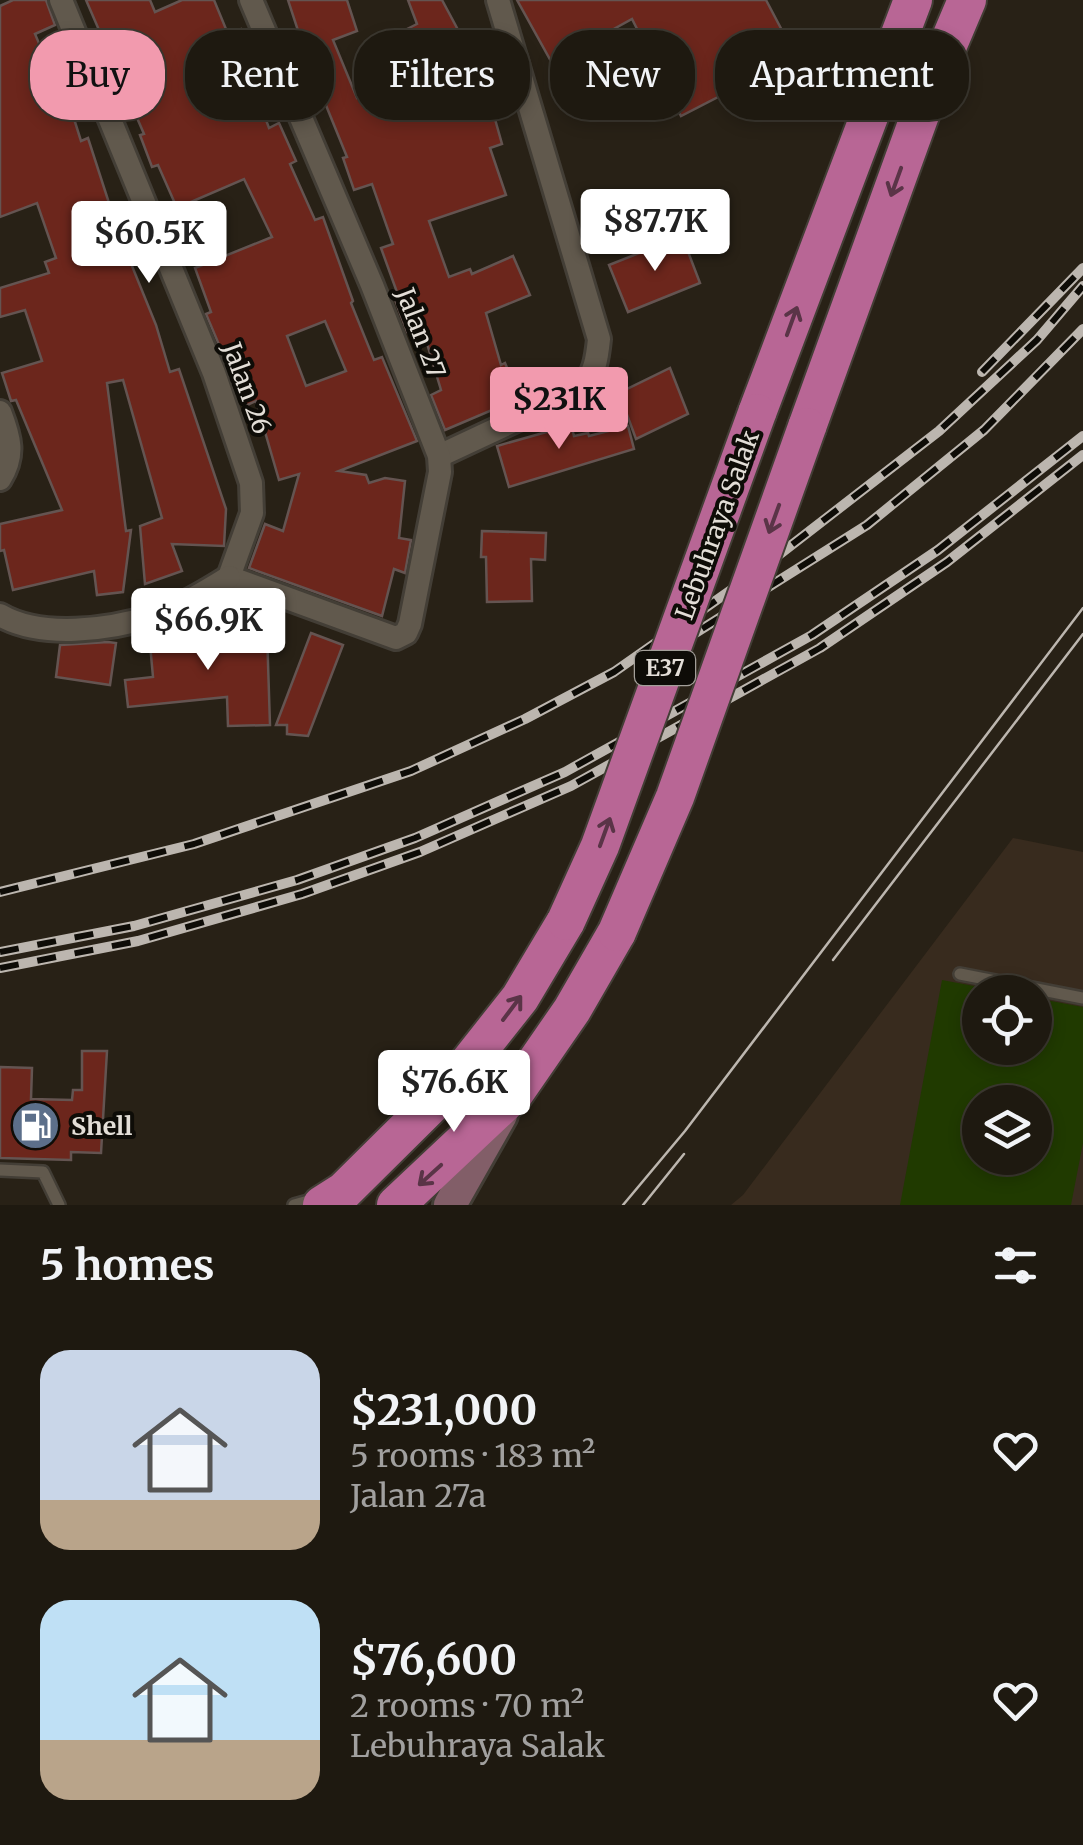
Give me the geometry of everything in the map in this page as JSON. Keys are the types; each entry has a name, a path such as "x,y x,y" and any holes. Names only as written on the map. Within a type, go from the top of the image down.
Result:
{"highway":[{"name":"Lebuhraya Salak","path":"333,1198 452,1084 520,998 566,921 600,846 913,0"},
{"name":"Lebuhraya Salak","path":"396,1205 514,1094 572,1010 617,932 676,797 929,90 967,0"}],"main road":[{"path":"450,1205 514,1094"}],"street":[{"name":"Jalan 26","path":"60,0 214,373 251,483 252,513 229,576"},
{"name":"Jalan 27","path":"229,576 396,638 406,633 440,472 439,456 372,285 251,0"},
{"path":"439,456 582,389 592,377 599,339 498,0"},
{"path":"0,412 11,452 0,480"},
{"path":"0,615 32,627 101,627 152,616 195,598 229,576"}],"lane":[{"path":"960,974 1083,998"},
{"path":"0,1170 44,1172 59,1205"},
{"path":"294,1205 333,1198"}],"shaded area":[{"path":"1013,838 1083,852 1083,1205 731,1205 743,1195"}],"green space":[{"path":"942,980 962,984 962,1065 1052,1065 1052,1001 1083,1007 1083,1143 1071,1205 900,1205"}],"building":[{"path":"13,0 46,0 55,25 30,30 30,120 74,120 81,141 88,138 170,372 179,369 226,509 224,546 172,544 182,571 145,584 140,526 162,518 123,380 107,383 126,531 131,530 123,592 97,595 94,571 13,590 4,550 0,551 0,524 62,510 2,373 42,361 25,310 0,317 0,288 49,273 45,262 56,258 37,203 0,217 0,6"},
{"path":"86,0 150,0 155,12 182,0 214,0 226,30 185,30 185,120 266,120 269,128 279,123 296,161 290,164 315,220 323,217 374,360 382,357 417,441 339,471 366,475 369,483 385,478 405,481 399,538 411,540 405,573 394,569 382,616 249,568 265,524 283,531 299,474 279,480 256,401 245,406 206,314 211,312 195,268 272,237 244,179 177,208 158,165 152,167 140,135 144,134 138,120 165,120 165,30 99,30","holes":["325,321 346,371 306,386 287,336"]},
{"path":"288,0 347,0 357,30 334,40 334,30 298,30"},
{"path":"408,0 442,0 458,30 405,30 417,24"},
{"path":"517,0 766,0 782,30 715,30 715,99 695,109 695,30 638,30 632,19 612,30 550,30 550,59"},
{"path":"334,42 354,91 354,120 495,120 502,144 490,148 506,195 429,221 449,277 470,269 472,274 513,256 530,295 486,313 501,365 505,363 520,398 445,430 431,395 441,390 422,327 407,332 394,297 398,295 381,248 393,244 372,184 354,190 343,158 347,157 332,120"},
{"path":"682,236 700,283 628,312 609,265"},
{"path":"670,368 688,414 636,439 619,393"},
{"path":"571,425 574,436 628,426 634,449 509,487 497,446"},
{"path":"482,531 546,533 545,560 531,559 532,601 487,602"},
{"path":"212,624 213,634 221,634 221,643 225,634 267,632 270,725 228,726 227,697 128,707 125,680 153,677 149,633"},
{"path":"311,633 343,645 308,736 287,734 287,725 276,725"},
{"path":"116,643 110,685 56,677 60,645"},
{"name":"Shell","path":"82,1051 107,1051 101,1153 71,1152 71,1160 0,1158 0,1067 32,1068 31,1099 72,1100 73,1090 82,1090"}],"tram line":[{"path":"623,1205 685,1131 1083,608"},
{"path":"833,960 1083,634"},
{"path":"643,1205 684,1154"}],"railway":[{"path":"982,372 1083,268"},
{"path":"0,892 194,844 411,771 525,719 614,672 758,571 939,431 1037,340 1083,286"},
{"path":"670,649 867,525 984,430 1083,329"},
{"path":"0,952 134,926 297,880 415,838 565,772 812,635 938,550 1083,436"},
{"path":"0,968 138,941 302,894 420,852 571,786 820,648 947,562 1083,455"}],"place":[{"name":"Shell","path":"36,1126"}]}
